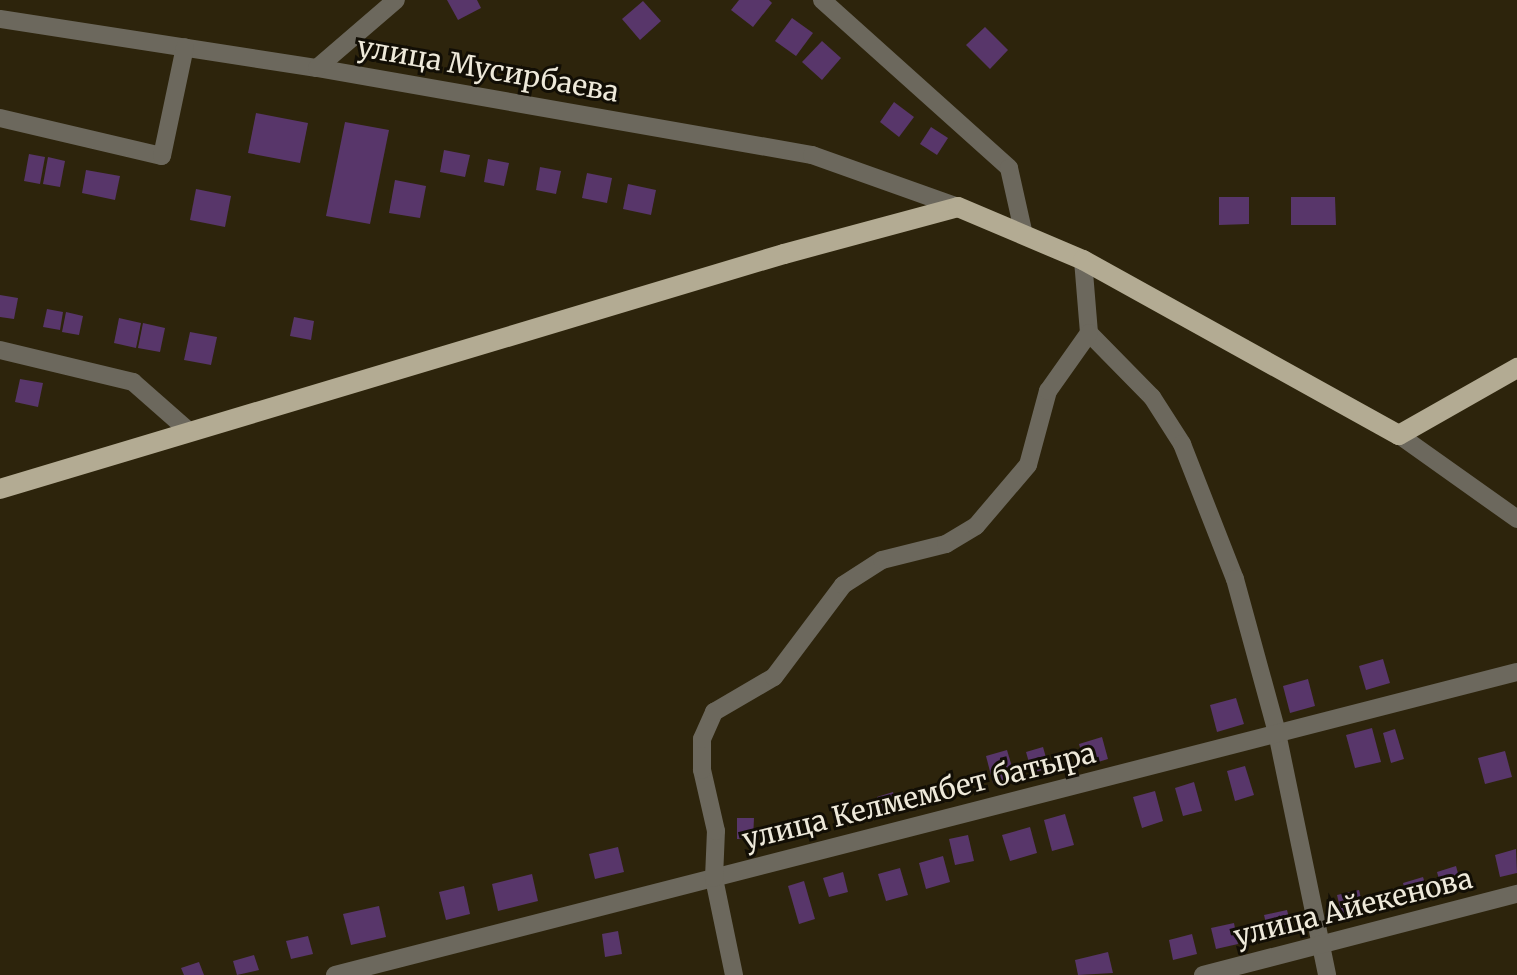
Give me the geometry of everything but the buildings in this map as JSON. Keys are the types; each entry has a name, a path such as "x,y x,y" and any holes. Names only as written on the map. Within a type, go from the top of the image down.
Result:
{"main road":[{"path":"0,489 784,254 958,207 1083,260 1399,435 1517,368"}],"street":[{"path":"317,68 396,0"},
{"path":"822,0 1009,168 1024,235"},
{"name":"улица Мусирбаева","path":"0,19 317,68 812,155 958,207"},
{"path":"0,118 162,156 185,47"},
{"path":"1083,260 1089,333 1152,397 1182,444 1235,579 1277,733 1327,975"},
{"path":"734,975 714,878 716,831 702,770 702,739 714,712 774,677 843,585 882,560 946,544 976,526 1028,465 1048,391 1089,333"},
{"path":"0,350 133,382 190,432"},
{"path":"1399,435 1517,519"},
{"name":"улица Келмембет батыра","path":"335,975 1517,672"},
{"name":"улица Айекенова","path":"1203,975 1517,894"}]}
